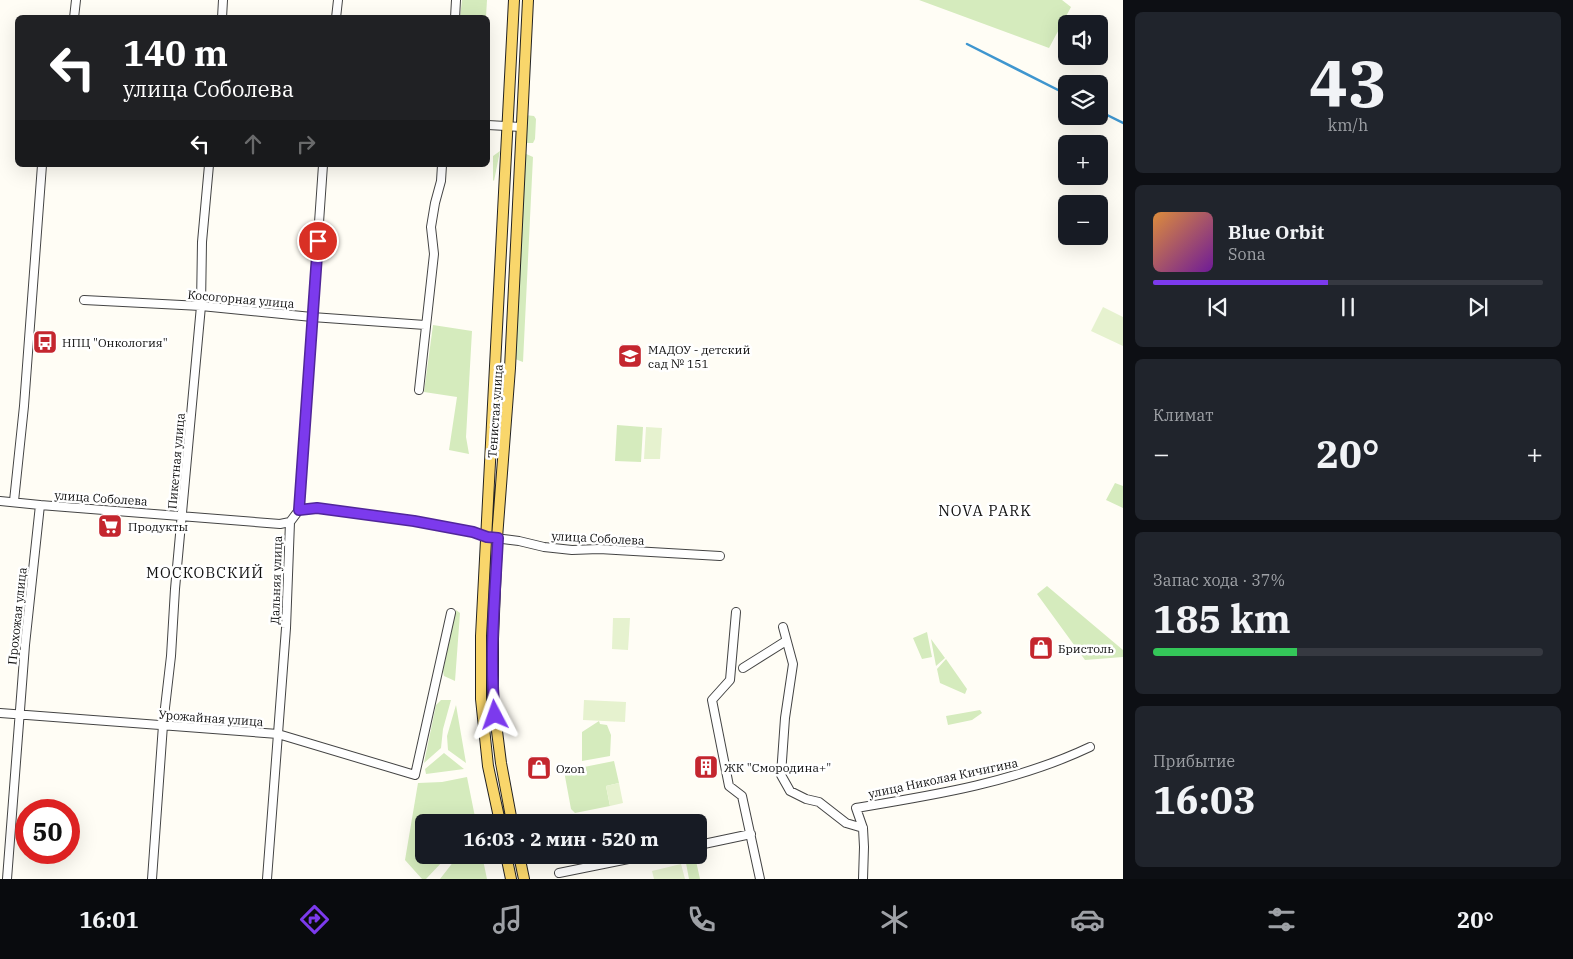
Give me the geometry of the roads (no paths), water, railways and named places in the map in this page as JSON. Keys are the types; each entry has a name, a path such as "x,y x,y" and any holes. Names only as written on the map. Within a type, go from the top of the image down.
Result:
{"main road":[{"name":"Тенистая улица","path":"510,814 500,763 493,699 492,538 514,0"},
{"name":"Тенистая улица","path":"498,814 488,766 481,699 481,636 510,368 528,0"},
{"path":"508,864 511,879"},
{"path":"521,864 524,879"}],"street":[{"path":"74,15 76,0"},
{"path":"222,15 223,0"},
{"path":"336,15 338,0"},
{"path":"455,15 456,0"},
{"path":"490,125 521,126"},
{"path":"14,501 24,406 42,167"},
{"name":"Пикетная улица","path":"152,879 175,589 201,306 202,242 210,167"},
{"path":"299,510 324,167"},
{"path":"419,390 434,254 432,227 442,167"},
{"name":"Косогорная улица","path":"84,300 201,306 312,317 425,325"},
{"name":"улица Соболева","path":"0,500 40,505 280,524 290,522"},
{"name":"Прохожая улица","path":"7,879 25,645 40,505"},
{"name":"улица Соболева","path":"299,510 317,508 414,521 544,547 572,550 599,549 720,556"},
{"name":"Дальняя улица","path":"267,879 286,628 290,522 299,510"},
{"path":"736,612 730,680 712,700 728,786 742,796 760,879"},
{"name":"Урожайная улица","path":"0,713 278,734 415,774 451,613"},
{"path":"783,627 793,664 785,718 781,775 790,791 806,799 819,802 846,823 863,828 862,879"},
{"path":"743,668 786,640"},
{"name":"улица Николая Кичигина","path":"863,828 856,808 1003,779 1060,761 1090,747"},
{"path":"707,843 750,834"},
{"path":"559,873 604,864"}],"waterway":[{"path":"967,44 1058,90"},
{"path":"1108,116 1123,123"}],"place":[{"name":"НПЦ \"Онкология\"","path":"45,342"},
{"name":"МАДОУ - детский сад № 151","path":"630,356"},
{"name":"Продукты","path":"110,526"},
{"name":"Бристоль","path":"1041,648"},
{"name":"ЖК \"Смородина+\"","path":"706,767"},
{"name":"Ozon","path":"539,768"}],"district":[{"name":"NOVA PARK","path":"985,510"},
{"name":"МОСКОВСКИЙ","path":"205,572"}]}
